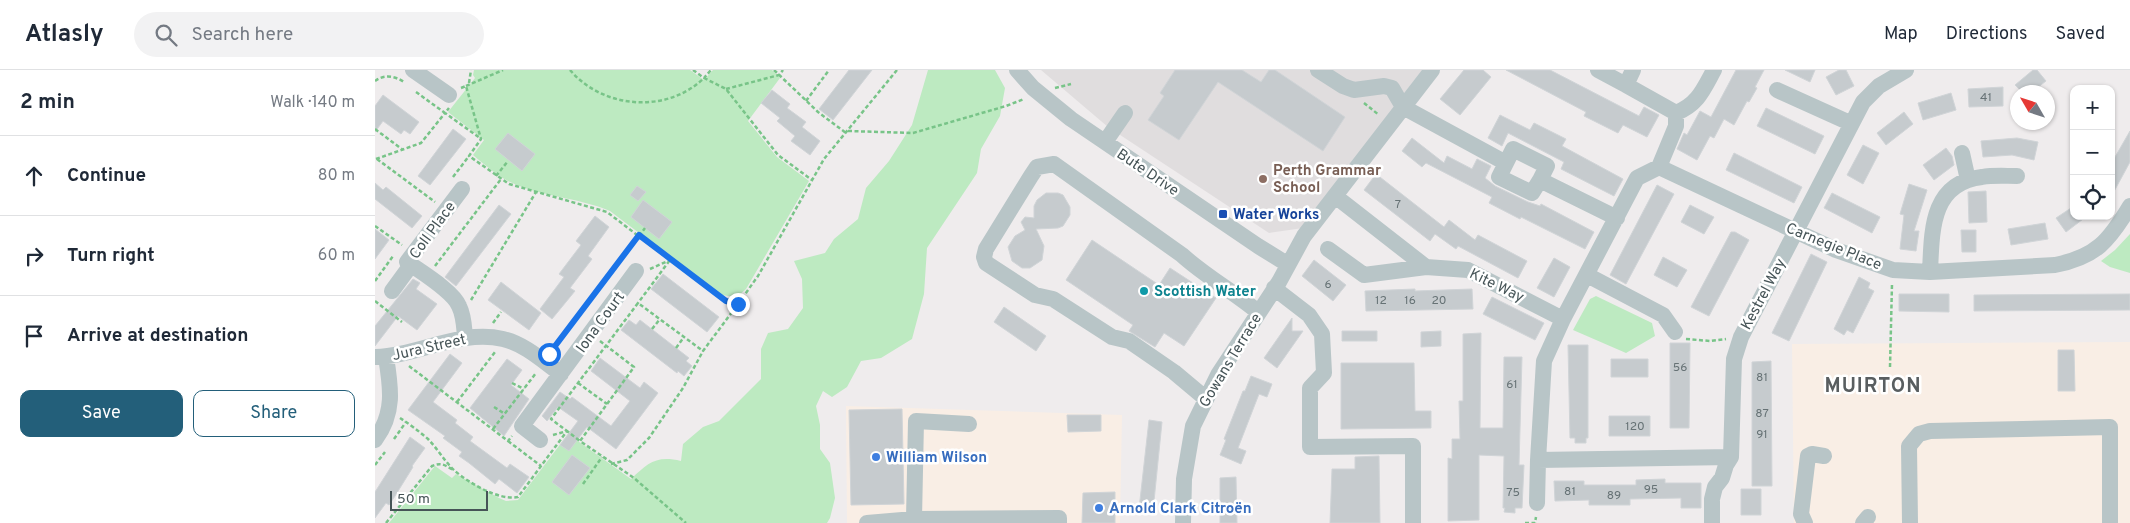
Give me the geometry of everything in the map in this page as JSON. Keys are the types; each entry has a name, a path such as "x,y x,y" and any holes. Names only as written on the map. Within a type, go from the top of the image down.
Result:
{"street":[{"path":"413,70 449,95"},
{"name":"Bute Drive","path":"1017,70 1039,93 1071,119 1287,264"},
{"path":"1318,70 1343,86 1354,90 1384,86 1392,88 1403,107 1506,163"},
{"name":"Gowans Terrace","path":"1183,523 1184,479 1188,448 1193,426 1205,398 1274,288 1304,236 1432,70"},
{"path":"1598,70 1676,112 1687,108 1698,99 1714,70"},
{"path":"1626,85 1633,70"},
{"name":"Kestrel Way","path":"1712,523 1712,499 1715,486 1722,478 1731,457 1734,359 1741,337 1850,123 1863,102 1879,86 1906,70"},
{"path":"1777,90 1850,123"},
{"path":"1537,503 1544,361 1563,319 1637,178 1659,167 1676,126 1676,112"},
{"path":"1105,142 1125,113"},
{"path":"1513,149 1547,166 1540,180 1532,193 1499,177 1513,149"},
{"path":"1962,153 1968,180"},
{"path":"1205,398 1174,372 1129,341 1113,337 1053,299 1035,294 985,263 986,249 1037,167 1055,164 1182,254 1192,264 1241,297 1258,312"},
{"name":"Carnegie Place","path":"1659,167 1855,258 1893,270 1930,272 2055,265 2073,261 2089,254 2113,234 2130,206"},
{"path":"1930,272 1935,216 1940,202 1949,190 1968,180 1981,177 2017,176"},
{"path":"1540,180 1617,218"},
{"name":"Coll Place","path":"461,190 407,262 458,303 463,317 465,337"},
{"path":"1335,196 1426,267"},
{"name":"Kite Way","path":"1328,249 1364,274 1426,267 1468,270 1563,319"},
{"path":"392,291 411,265"},
{"name":"Iona Court","path":"522,426 636,271"},
{"path":"1587,275 1663,315 1675,332"},
{"path":"1274,288 1309,315 1322,334 1324,373 1310,388 1310,447 1413,446 1413,523"},
{"name":"Jura Street","path":"380,357 465,337 505,339 532,353 561,374"},
{"path":"375,440 384,428 390,410 380,357"},
{"path":"914,519 916,421 969,424"},
{"path":"522,426 540,440"},
{"path":"1910,523 1909,446 1919,434 1930,431 2109,427 2110,523"},
{"path":"1803,519 1814,501 1813,475 1806,463 1808,456 1812,454 1824,456"},
{"path":"1538,460 1731,457"},
{"path":"867,523 914,519 1059,518 1059,523"}],"path":[{"path":"469,83 471,70"},
{"path":"449,95 469,83 503,70"},
{"path":"570,70 584,84 603,95 640,103 659,101 677,96 693,88 711,70"},
{"path":"693,70 726,89 778,155 812,180"},
{"path":"774,70 806,101 847,132 913,133 1006,106 1039,93"},
{"path":"726,89 779,75 783,70"},
{"path":"611,464 627,460 649,438 683,388 703,351 758,276 824,159 897,70"},
{"path":"806,101 828,71"},
{"path":"466,86 481,139"},
{"path":"1363,102 1391,123"},
{"path":"376,159 421,143 445,113 481,139"},
{"path":"375,129 403,150"},
{"path":"481,139 469,156 496,176 509,184 607,212 726,301 738,304"},
{"path":"376,159 434,202"},
{"path":"496,176 508,161"},
{"path":"431,272 501,179"},
{"path":"469,306 536,192"},
{"path":"375,226 401,246 407,238"},
{"path":"549,354 645,228"},
{"path":"375,281 396,253"},
{"path":"636,271 656,268 670,260"},
{"path":"670,260 551,419 611,464 634,478 686,523"},
{"path":"1890,367 1893,270"},
{"path":"375,302 403,322"},
{"path":"637,303 703,351"},
{"path":"493,324 501,312"},
{"path":"652,329 660,319"},
{"path":"1675,332 1683,339 1692,340 1709,341 1741,337"},
{"path":"580,441 634,367 591,334"},
{"path":"676,348 684,337"},
{"path":"457,402 505,339"},
{"path":"405,352 406,364 541,466"},
{"path":"493,429 537,372 538,368"},
{"path":"512,383 523,389"},
{"path":"578,383 607,404"},
{"path":"494,407 505,414"},
{"path":"397,416 426,437 455,470"},
{"path":"508,441 522,426"},
{"path":"540,440 567,431"},
{"path":"386,523 432,466 438,463 455,470 502,498 510,499 517,497 567,431"},
{"path":"583,484 602,457"}],"shaded area":[{"name":"Perth Grammar School","path":"1041,70 1422,70 1303,228 1269,233 1108,127"},
{"path":"2130,342 2130,523 1794,523 1792,344"},
{"path":"846,406 1122,415 1120,523 847,523"}],"green space":[{"path":"474,70 690,70 704,80 713,70 772,70 780,78 748,121 777,157 809,181 746,289 737,297 721,295 610,211 520,186 508,181 473,155 484,140 448,112 475,78 473,75"},
{"path":"928,70 995,70 1005,88 1000,116 981,149 977,173 927,248 924,294 912,339 881,358 861,361 847,387 832,397 823,391 816,406 820,425 820,449 830,463 835,498 827,523 389,523 435,466 452,478 456,474 506,501 518,500 568,434 631,479 653,462 665,459 681,461 683,444 703,427 719,421 761,379 761,349 768,333 788,329 803,308 802,279 794,261 825,253 834,239 858,219 866,188 889,161 912,125"},
{"path":"2130,234 2130,273 2110,267 2101,261 2115,250"},
{"path":"1596,296 1652,323 1655,336 1626,353 1573,330 1590,299"}],"building":[{"path":"849,70 872,70 833,120 819,109"},
{"path":"1175,70 1242,70 1261,82 1269,70 1275,70 1345,117 1323,151 1218,82 1179,140 1148,120 1164,96 1160,93"},
{"path":"1464,70 1483,70 1491,77 1460,115 1440,99"},
{"path":"1506,70 1550,70 1639,116 1644,107 1659,115 1647,137 1623,125 1618,133 1584,116 1586,112"},
{"path":"1736,70 1764,70 1755,87 1757,88 1749,102 1747,101 1734,125 1724,119 1714,138 1710,136 1697,160 1677,149 1684,133 1687,135 1700,111 1711,117"},
{"path":"1785,70 1815,70 1810,82"},
{"path":"1839,70 1846,70 1854,86 1836,95 1826,77"},
{"path":"2033,70 2037,70 2046,81 2041,85 2015,85"},
{"path":"2003,87 2003,106 1969,107 1968,89"},
{"path":"772,90 790,104 787,108 806,122 802,127 820,141 810,155 791,141 795,136 777,121 780,118 761,103"},
{"path":"1951,93 1956,110 1923,120 1918,103"},
{"path":"383,95 419,122 410,134 404,130 401,134 383,121 375,132 375,106"},
{"path":"1766,108 1824,136 1815,154 1757,126"},
{"path":"1904,112 1913,124 1886,145 1877,133"},
{"path":"1500,115 1530,130 1534,123 1566,139 1562,146 1623,179 1614,196 1561,169 1564,162 1508,133 1502,146 1488,138"},
{"path":"453,129 466,139 430,185 418,176"},
{"path":"2130,131 2130,162 2115,190 2115,175 2115,157"},
{"path":"508,133 535,154 522,171 495,149"},
{"path":"1412,138 1444,163 1447,156 1472,169 1477,159 1491,166 1485,178 1495,186 1528,202 1540,206 1541,204 1594,232 1585,249 1489,203 1492,197 1426,163 1422,167 1402,151"},
{"path":"2017,138 2038,142 2034,160 2012,155 1983,157 1981,141"},
{"path":"1863,145 1879,153 1863,184 1847,175"},
{"path":"1946,148 1952,156 1954,165 1934,180 1923,165"},
{"path":"1734,153 1802,187 1794,203 1726,170"},
{"path":"1376,174 1444,227 1449,220 1475,240 1478,235 1527,261 1518,278 1458,246 1456,249 1435,234 1430,241 1364,190"},
{"path":"375,183 383,190 386,187 422,216 412,228 375,199"},
{"path":"1909,184 1927,190 1914,231 1919,231 1916,251 1900,249 1904,215 1900,214"},
{"path":"1657,185 1674,194 1626,284 1610,275"},
{"path":"637,186 646,192 638,201 630,195"},
{"path":"1986,191 1987,222 1969,223 1968,192"},
{"path":"1046,193 1063,195 1070,207 1070,215 1063,226 1036,229 1044,246 1042,260 1030,268 1022,268 1012,261 1008,247 1015,236 1025,230 1021,222 1025,217 1034,218 1034,206 1037,200"},
{"path":"1832,193 1880,217 1872,233 1824,208"},
{"path":"643,200 672,222 659,239 631,217"},
{"path":"499,205 511,214 456,286 445,277"},
{"path":"1690,205 1714,217 1704,234 1681,222"},
{"path":"2070,209 2070,220 2082,220 2066,232 2056,218"},
{"path":"595,216 609,227 588,256 592,259 570,288 575,291 552,319 540,309 564,277 559,274 581,245 576,241"},
{"path":"2045,223 2048,239 2011,245 2008,229"},
{"path":"375,229 389,240 375,259"},
{"path":"1961,230 1976,230 1976,252 1962,252"},
{"path":"1731,232 1735,232 1749,240 1709,316 1691,307"},
{"name":"Scottish Water","path":"1092,240 1159,285 1170,268 1216,298 1184,346 1164,333 1155,347 1129,331 1133,325 1066,280"},
{"path":"1811,254 1827,262 1789,341 1772,333"},
{"path":"1663,257 1687,270 1677,287 1654,275"},
{"path":"1554,258 1570,267 1554,297 1537,288"},
{"path":"1314,260 1346,285 1333,301 1302,276"},
{"path":"663,274 719,317 707,332 651,289"},
{"path":"1859,277 1870,283 1868,288 1874,291 1853,333 1847,330 1844,335 1834,329"},
{"path":"413,279 420,283 416,289 437,304 417,330 398,316 375,346 375,326"},
{"path":"501,282 541,313 529,330 488,300"},
{"path":"1415,289 1415,291 1472,289 1473,309 1366,311 1365,291"},
{"path":"1899,294 1949,294 1949,312 1899,311"},
{"path":"2130,294 2130,310 1974,311 1974,295"},
{"path":"1492,297 1544,323 1535,340 1483,314"},
{"path":"1004,307 1046,336 1036,351 994,322"},
{"path":"1292,318 1292,331 1303,331 1277,368 1264,358"},
{"path":"629,320 636,325 640,320 689,358 686,361 692,366 684,376 678,371 677,373 621,330"},
{"path":"1342,331 1377,331 1377,341 1342,341"},
{"path":"1441,331 1441,346 1421,347 1421,332"},
{"path":"1481,333 1480,428 1503,428 1504,357 1522,357 1519,465 1524,465 1522,508 1515,508 1515,513 1504,512 1504,456 1479,455 1479,520 1448,521 1448,458 1452,459 1452,439 1460,439 1459,401 1463,401 1463,334"},
{"path":"1670,343 1690,343 1689,428 1670,428"},
{"path":"1568,345 1588,345 1588,438 1586,438 1586,443 1575,443 1575,438 1570,438"},
{"path":"2058,350 2074,350 2075,391 2058,391"},
{"path":"450,354 462,363 433,402 457,420 455,423 473,437 470,441 507,468 510,464 529,477 517,493 499,479 495,484 459,456 462,452 443,438 445,436 408,410"},
{"path":"600,358 640,388 644,382 658,393 616,449 587,427 569,451 560,445 578,421 558,407 547,421 542,416 560,392 570,399 572,397 611,426 630,401 591,371"},
{"path":"507,359 522,370 511,385 529,399 504,436 470,408"},
{"path":"1611,359 1648,359 1648,377 1611,377"},
{"path":"1771,361 1772,486 1752,486 1752,362"},
{"path":"1341,363 1414,363 1415,411 1431,411 1431,428 1341,429"},
{"path":"1251,376 1272,384 1267,397 1259,394 1238,448 1246,451 1241,464 1220,455 1226,440 1224,439"},
{"name":"William Wilson","path":"902,409 904,504 851,505 849,410"},
{"path":"1067,415 1101,415 1101,431 1068,432"},
{"path":"1609,416 1650,416 1650,436 1609,436"},
{"path":"1149,420 1162,422 1153,511 1139,509"},
{"path":"410,437 425,448 389,505 386,503 375,518 375,492"},
{"path":"572,455 590,468 569,495 552,482"},
{"path":"1379,456 1380,523 1330,523 1332,469 1355,469 1355,457"},
{"path":"1236,477 1237,523 1220,523 1220,478"},
{"path":"1665,479 1665,483 1701,483 1701,508 1681,508 1681,498 1630,499 1630,505 1589,505 1589,500 1555,501 1554,481 1584,481 1584,485 1636,485 1636,480"},
{"path":"1741,489 1761,489 1761,515 1741,515"},
{"name":"Arnold Clark Citroën","path":"1115,492 1115,523 1082,523 1083,493"}],"place":[{"name":"Perth Grammar School","path":"1263,179"},
{"name":"Water Works","path":"1223,214"},
{"name":"Scottish Water","path":"1144,291"},
{"name":"William Wilson","path":"876,457"},
{"name":"Arnold Clark Citroën","path":"1099,508"}],"district":[{"name":"MUIRTON","path":"1873,385"}],"route":[{"path":"549,354 639,235 726,301 738,304"}]}
